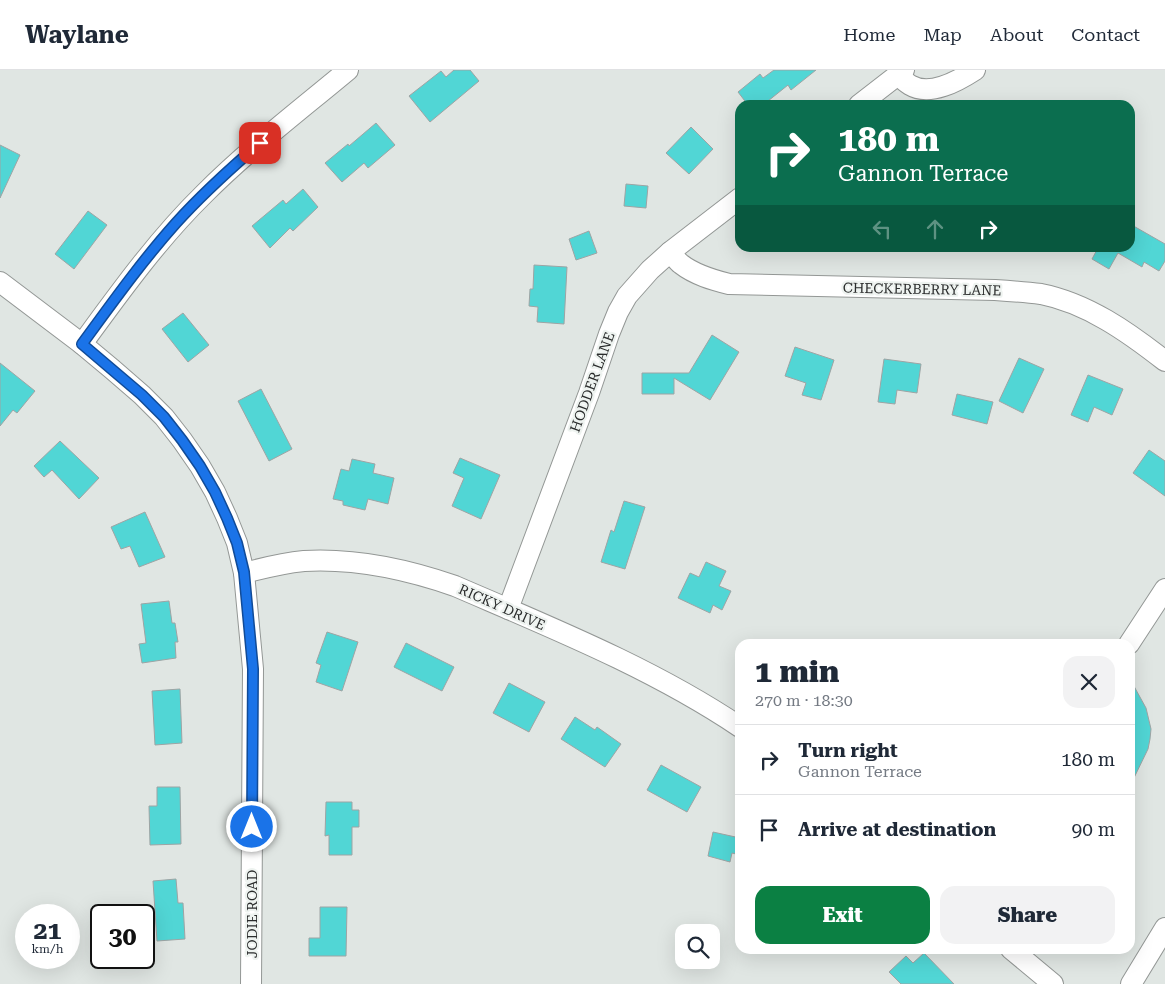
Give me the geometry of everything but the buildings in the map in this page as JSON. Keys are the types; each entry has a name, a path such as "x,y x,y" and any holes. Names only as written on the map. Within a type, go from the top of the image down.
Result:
{"street":[{"path":"82,344 146,259 176,223 203,195 229,170 348,70"},
{"path":"865,100 901,72 910,85 927,90 964,77 975,70"},
{"name":"HODDER LANE","path":"508,609 618,312 627,296 650,270 670,252 735,202"},
{"name":"CHECKERBERRY LANE","path":"670,252 682,264 698,274 729,284 995,290 1043,295 1092,312 1165,360"},
{"name":"JODIE ROAD","path":"0,282 82,344 142,395 164,417 200,466 227,518 237,543 244,572 253,669 251,984"},
{"name":"RICKY DRIVE","path":"244,572 302,562 332,561 361,563 426,576 455,586 644,670 735,724"},
{"path":"1132,639 1165,589"},
{"path":"1131,984 1165,928"},
{"path":"1017,954 1053,984"}],"route":[{"path":"252,827 253,669 244,572 237,543 215,492 182,440 164,417 142,395 82,344 146,259 176,223 229,170 260,143"}]}
